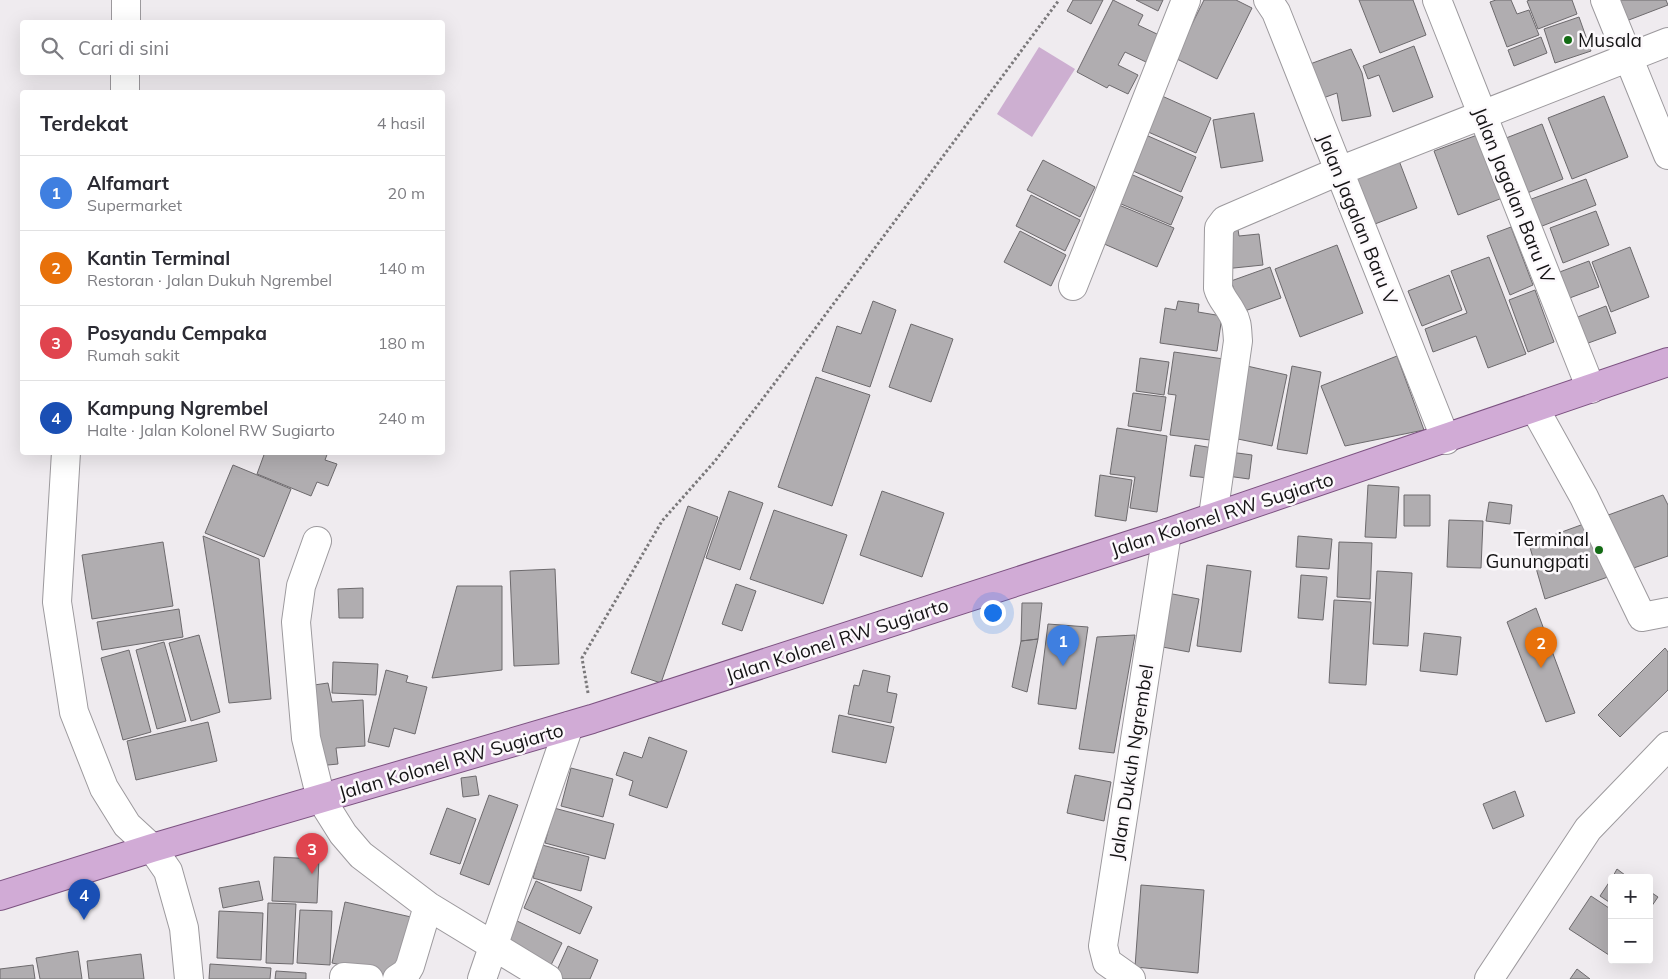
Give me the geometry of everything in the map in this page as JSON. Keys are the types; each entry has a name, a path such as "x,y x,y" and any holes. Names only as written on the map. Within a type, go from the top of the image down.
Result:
{"main road":[{"name":"Jalan Kolonel RW Sugiarto","path":"0,896 152,848 581,723 1167,533 1213,516 1446,440 1668,362"}],"street":[{"path":"126,0 126,20"},
{"path":"1073,286 1186,0"},
{"name":"Jalan Jagalan Baru V","path":"1268,0 1276,12 1446,440"},
{"name":"Jalan Jagalan Baru IV","path":"1436,0 1591,389"},
{"path":"1605,0 1668,155"},
{"path":"1213,516 1238,341 1237,324 1232,312 1220,297 1218,288 1219,228 1229,217 1339,171 1668,42"},
{"path":"125,75 125,90"},
{"path":"1535,409 1584,497 1642,617 1668,612"},
{"path":"66,455 57,602 74,712 104,788 127,825 152,848 168,871 184,928 189,979"},
{"name":"Jalan Dukuh Ngrembel","path":"1131,979 1107,962 1103,946 1167,533"},
{"path":"317,541 301,586 296,622 306,738 320,799 343,834 361,855 428,906 548,979"},
{"path":"482,979 493,946 581,723"},
{"path":"1489,979 1588,829 1668,746"},
{"path":"397,979 406,973 410,966 428,906"}],"path":[{"path":"581,723 582,658 662,521 715,462 1059,0"}],"shaded area":[{"path":"1039,47 1075,69 1032,137 997,114"}],"building":[{"path":"1073,0 1103,0 1091,24 1067,11"},
{"path":"1113,0 1143,15 1138,25 1159,35 1146,62 1125,52 1118,65 1138,75 1128,94 1109,85 1107,88 1077,72"},
{"path":"1136,0 1163,0 1158,11"},
{"path":"1204,0 1236,0 1252,8 1217,79 1175,58"},
{"path":"1359,0 1413,0 1426,35 1380,53"},
{"path":"1511,0 1517,14 1529,10 1539,35 1507,47 1490,2"},
{"path":"1572,0 1577,14 1538,29 1527,1"},
{"path":"1612,0 1666,0 1668,5 1621,23"},
{"name":"Musala","path":"1579,17 1591,51 1555,63 1544,29"},
{"path":"1541,37 1547,53 1514,66 1508,50"},
{"path":"1414,46 1433,97 1393,112 1379,75 1368,79 1363,66"},
{"path":"1351,49 1362,73 1371,116 1342,121 1337,93 1323,98 1310,64"},
{"path":"1162,96 1211,118 1196,153 1146,131"},
{"path":"1604,96 1628,157 1572,179 1548,118"},
{"path":"1254,113 1263,161 1221,168 1213,120"},
{"path":"1542,124 1563,179 1522,195 1501,140"},
{"path":"1139,132 1196,157 1181,192 1124,167"},
{"path":"1480,134 1505,197 1458,215 1434,151"},
{"path":"1398,158 1417,208 1367,227 1348,177"},
{"path":"1043,160 1095,187 1080,217 1027,190"},
{"path":"1126,172 1183,197 1171,225 1114,201"},
{"path":"1586,179 1596,205 1537,228 1526,201"},
{"path":"1031,195 1080,220 1065,251 1016,226"},
{"path":"1119,205 1174,228 1157,267 1102,243"},
{"path":"1596,211 1609,245 1563,263 1550,228"},
{"path":"1237,223 1239,236 1259,234 1263,265 1224,269 1221,238"},
{"path":"1511,227 1533,285 1510,295 1487,236"},
{"path":"1020,231 1066,255 1051,286 1004,262"},
{"path":"1337,245 1363,313 1300,337 1275,269"},
{"path":"1630,247 1649,297 1611,312 1592,262"},
{"path":"1489,257 1526,354 1488,368 1476,336 1433,352 1425,329 1467,313 1451,271"},
{"path":"1589,261 1599,287 1559,302 1549,276"},
{"path":"1270,267 1281,298 1242,312 1231,281"},
{"path":"1449,275 1462,310 1422,326 1408,291"},
{"path":"1535,290 1554,342 1528,352 1509,300"},
{"path":"873,301 896,310 870,387 822,371 837,326 861,334"},
{"path":"1178,301 1199,304 1198,312 1222,316 1217,351 1160,343 1165,308 1176,310"},
{"path":"1606,306 1616,333 1580,346 1570,320"},
{"path":"911,324 953,339 931,402 889,387"},
{"path":"1174,352 1231,360 1218,441 1170,435 1176,395 1168,394"},
{"path":"1397,356 1424,430 1345,446 1321,386"},
{"path":"1140,358 1169,362 1164,395 1136,391"},
{"path":"1247,366 1287,375 1272,446 1233,438"},
{"path":"1292,366 1321,372 1307,454 1277,449"},
{"path":"816,377 870,395 832,506 778,487"},
{"path":"1133,393 1166,397 1161,431 1128,426"},
{"path":"1117,428 1167,436 1157,512 1130,508 1135,477 1110,474"},
{"path":"1195,445 1213,448 1209,478 1190,476"},
{"path":"1230,452 1252,455 1249,479 1227,476"},
{"path":"264,455 327,455 325,460 337,464 328,486 317,482 311,496 257,474"},
{"path":"233,465 291,489 264,557 205,533"},
{"path":"1100,475 1132,480 1126,521 1095,516"},
{"path":"1368,485 1399,487 1396,538 1365,537"},
{"path":"729,491 763,503 740,570 706,558"},
{"path":"882,491 944,513 922,577 860,555"},
{"path":"1404,495 1430,495 1430,526 1404,526"},
{"name":"Terminal Gunungpati","path":"1663,495 1668,505 1668,556 1545,599 1529,544"},
{"path":"1489,502 1512,505 1510,524 1486,521"},
{"path":"688,506 718,517 661,683 631,673"},
{"path":"774,510 847,535 823,604 750,579"},
{"path":"1449,520 1483,521 1481,568 1447,567"},
{"path":"203,536 259,559 271,699 229,703"},
{"path":"1298,536 1332,539 1329,569 1296,567"},
{"path":"163,542 173,606 92,619 82,555"},
{"path":"1339,542 1372,543 1370,599 1337,597"},
{"path":"1207,565 1251,571 1241,652 1197,646"},
{"path":"555,569 559,664 514,666 510,571"},
{"path":"1377,571 1412,573 1408,646 1373,644"},
{"path":"1301,575 1327,577 1323,620 1298,618"},
{"path":"736,584 756,591 742,631 722,624"},
{"path":"457,586 502,586 502,670 432,678"},
{"path":"363,588 363,618 339,618 338,589"},
{"path":"1162,592 1199,599 1189,652 1152,645"},
{"path":"1334,600 1371,602 1366,685 1329,683"},
{"path":"1022,603 1042,603 1038,639 1021,641"},
{"path":"1536,608 1575,713 1546,722 1507,622"},
{"path":"179,609 183,637 102,650 97,622"},
{"path":"1048,624 1088,627 1076,709 1038,704"},
{"path":"1424,633 1461,637 1457,675 1420,671"},
{"path":"199,635 220,712 191,721 169,643"},
{"path":"1135,635 1114,753 1079,749 1097,637"},
{"path":"1038,639 1027,692 1012,687 1021,641"},
{"path":"164,642 186,721 157,729 136,650"},
{"path":"1665,648 1668,652 1668,690 1620,737 1598,715"},
{"path":"129,650 151,732 123,740 101,658"},
{"path":"333,662 378,664 376,695 332,693"},
{"path":"386,670 408,676 406,682 427,687 415,734 394,728 389,747 368,742"},
{"path":"863,670 890,676 887,692 897,694 891,723 848,714 854,685 859,686"},
{"path":"328,683 332,702 363,700 365,746 336,748 338,764 318,766 307,686"},
{"path":"839,715 894,727 886,763 832,752"},
{"path":"208,722 217,761 136,780 127,741"},
{"path":"649,737 687,751 667,808 629,795 633,781 616,775 624,752 642,758"},
{"path":"571,768 613,779 603,817 561,806"},
{"path":"1075,775 1111,782 1104,821 1067,813"},
{"path":"476,776 479,795 463,797 461,778"},
{"path":"1515,791 1524,816 1493,829 1483,804"},
{"path":"489,795 518,805 489,885 460,874"},
{"path":"447,808 476,819 460,864 430,854"},
{"path":"554,808 614,824 605,859 545,843"},
{"path":"542,845 589,857 581,891 533,878"},
{"path":"274,857 319,859 317,903 272,901"},
{"path":"1617,869 1624,874 1614,874"},
{"path":"259,881 263,900 223,908 219,888"},
{"path":"536,881 592,907 580,934 524,908"},
{"path":"1608,884 1608,901 1600,896"},
{"path":"1141,885 1204,890 1198,973 1135,967"},
{"path":"1653,894 1658,897 1653,904"},
{"path":"1591,896 1608,907 1608,954 1569,929"},
{"path":"345,902 411,917 398,977 332,963"},
{"path":"268,903 296,904 293,964 266,963"},
{"path":"300,910 332,911 330,965 297,963"},
{"path":"219,911 263,913 261,960 217,958"},
{"path":"513,919 562,943 547,973 499,950"},
{"path":"568,946 598,960 590,979 559,979 554,977"},
{"path":"78,951 82,979 40,979 36,958"},
{"path":"141,954 144,979 89,979 87,961"},
{"path":"210,964 271,968 270,979 209,979"},
{"path":"33,965 35,979 0,979 0,969"},
{"path":"1577,969 1590,979 1570,979"},
{"path":"276,971 306,973 306,979 275,979"}],"place":[{"name":"Musala","path":"1568,40"},
{"name":"Terminal Gunungpati","path":"1599,550"},
{"name":"Alfamart","path":"1063,666"},
{"name":"Kantin Terminal","path":"1541,668"},
{"name":"Posyandu Cempaka","path":"312,874"},
{"name":"Kampung Ngrembel","path":"84,920"}]}
